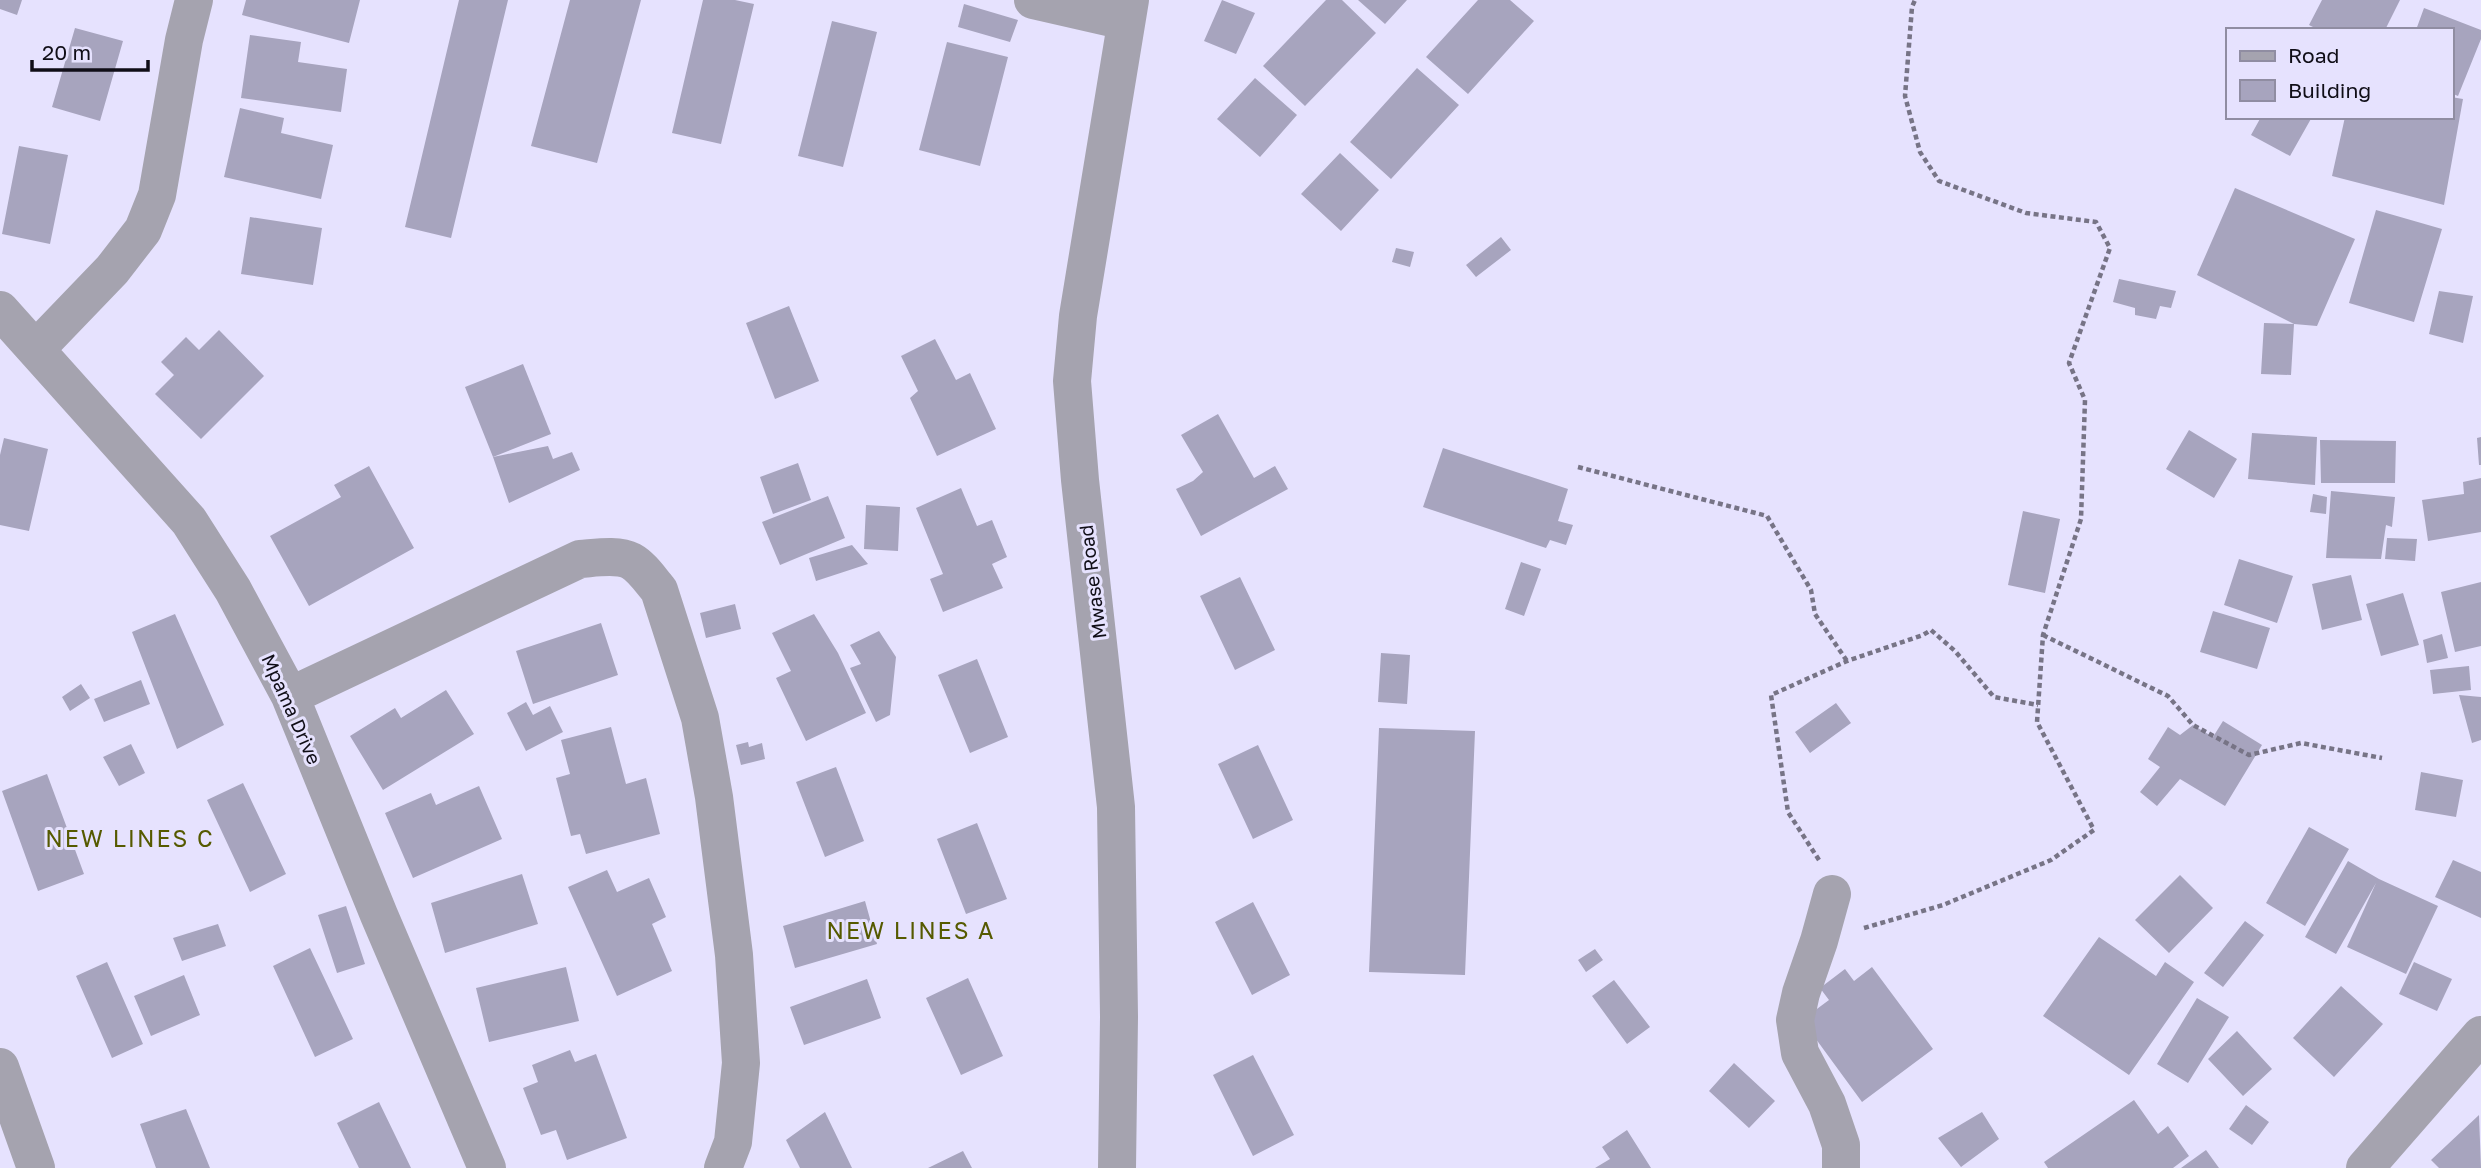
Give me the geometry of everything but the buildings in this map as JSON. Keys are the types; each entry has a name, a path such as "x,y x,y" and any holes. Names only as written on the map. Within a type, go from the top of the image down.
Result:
{"street":[{"path":"37,348 112,270 143,230 157,195 184,40 194,0"},
{"path":"1033,0 1127,10"},
{"name":"Mwase Road","path":"1117,1168 1119,1017 1116,807 1080,480 1072,381 1078,316 1127,10"},
{"name":"Mpama Drive","path":"0,310 37,348 189,522 233,590 290,696 379,915 487,1168"},
{"path":"290,696 580,559 607,557 630,560 646,575 659,590 700,718 714,797 734,955 741,1063 733,1142 723,1168"},
{"path":"1832,894 1795,1020 1800,1054 1827,1104 1841,1145 1841,1168"},
{"path":"2365,1168 2481,1035"},
{"path":"0,1067 36,1168"}],"path":[{"path":"1819,941 1943,905 2051,860 2094,830 2037,722 2043,635 2081,519 2085,400 2069,363 2110,248 2096,222 2026,214 1939,181 1920,152 1905,96 1912,7 1915,0"},
{"path":"1578,467 1767,516 1811,590 1815,614 1847,661"},
{"path":"1832,894 1818,858 1788,812 1771,695 1847,661 1931,630 1955,651 1994,697 2038,705"},
{"path":"2043,635 2168,696 2193,725 2249,755 2301,743 2382,758"}],"district":[{"name":"NEW LINES C","path":"130,838"},
{"name":"NEW LINES A","path":"911,930"}]}
